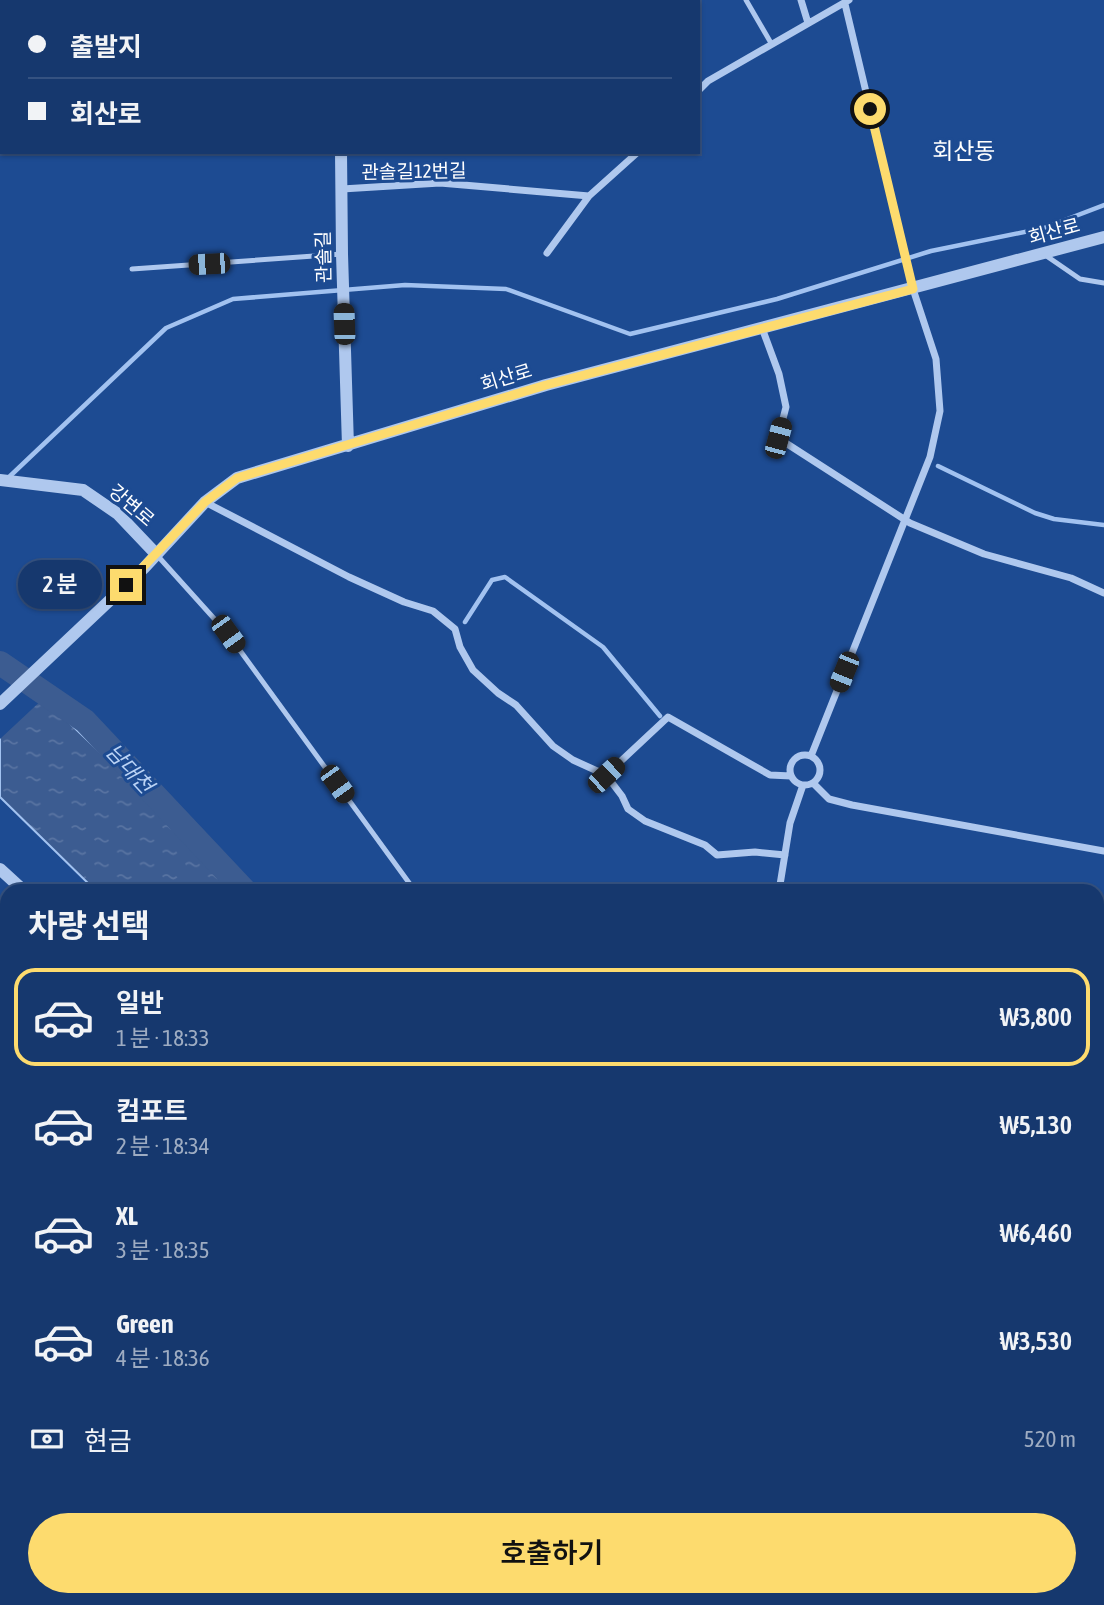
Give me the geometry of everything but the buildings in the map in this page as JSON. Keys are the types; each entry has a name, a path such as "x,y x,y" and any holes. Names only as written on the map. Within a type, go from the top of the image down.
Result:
{"street":[{"path":"800,0 808,23"},
{"path":"700,89 708,81 771,43 847,2 913,289 936,359 940,411 930,457 811,756"},
{"name":"관솔길","path":"341,154 348,446"},
{"path":"547,253 589,196 636,154"},
{"name":"관솔길12번길","path":"342,189 440,183 589,196"},
{"name":"회산로","path":"0,704 144,568 205,502 237,478 546,385 1104,237"},
{"path":"762,328 779,374 786,407 778,438 904,519 984,554 1071,578 1104,593"},
{"name":"강변로","path":"0,480 83,490 118,514 156,554"},
{"path":"205,502 349,577 404,602 433,611 455,629 460,647 473,670 516,705 553,746 572,760 606,775 628,809 645,821 705,845 717,855 755,852 785,855"},
{"path":"606,775 668,717 770,775 791,776 803,785 813,783 820,771 818,762 806,755 796,758 790,766 791,776"},
{"path":"813,783 829,799 1104,851"},
{"path":"780,884 790,823 803,785"},
{"path":"0,869 16,884"}],"lane":[{"path":"746,0 771,43"},
{"path":"132,269 342,254"},
{"path":"1042,254 1080,279 1104,284"},
{"path":"156,554 228,634 410,884"}],"water":[{"path":"0,657 239,884 89,884 0,797"}],"pier":[{"path":"10,662 46,696 0,739 0,671"}],"waterway":[{"path":"8,478 166,328 233,299 405,285 506,289 630,334 777,299 931,251 1044,228 1104,205"},
{"path":"938,466 1035,513 1054,519 1104,525"},
{"path":"465,622 492,580 505,577 603,647 660,716"},
{"name":"남대천","path":"0,663 85,721 238,884"}],"district":[{"name":"회산동","path":"964,151"}],"route":[{"path":"126,585 205,502 237,478 546,385 913,289 870,109"}]}
